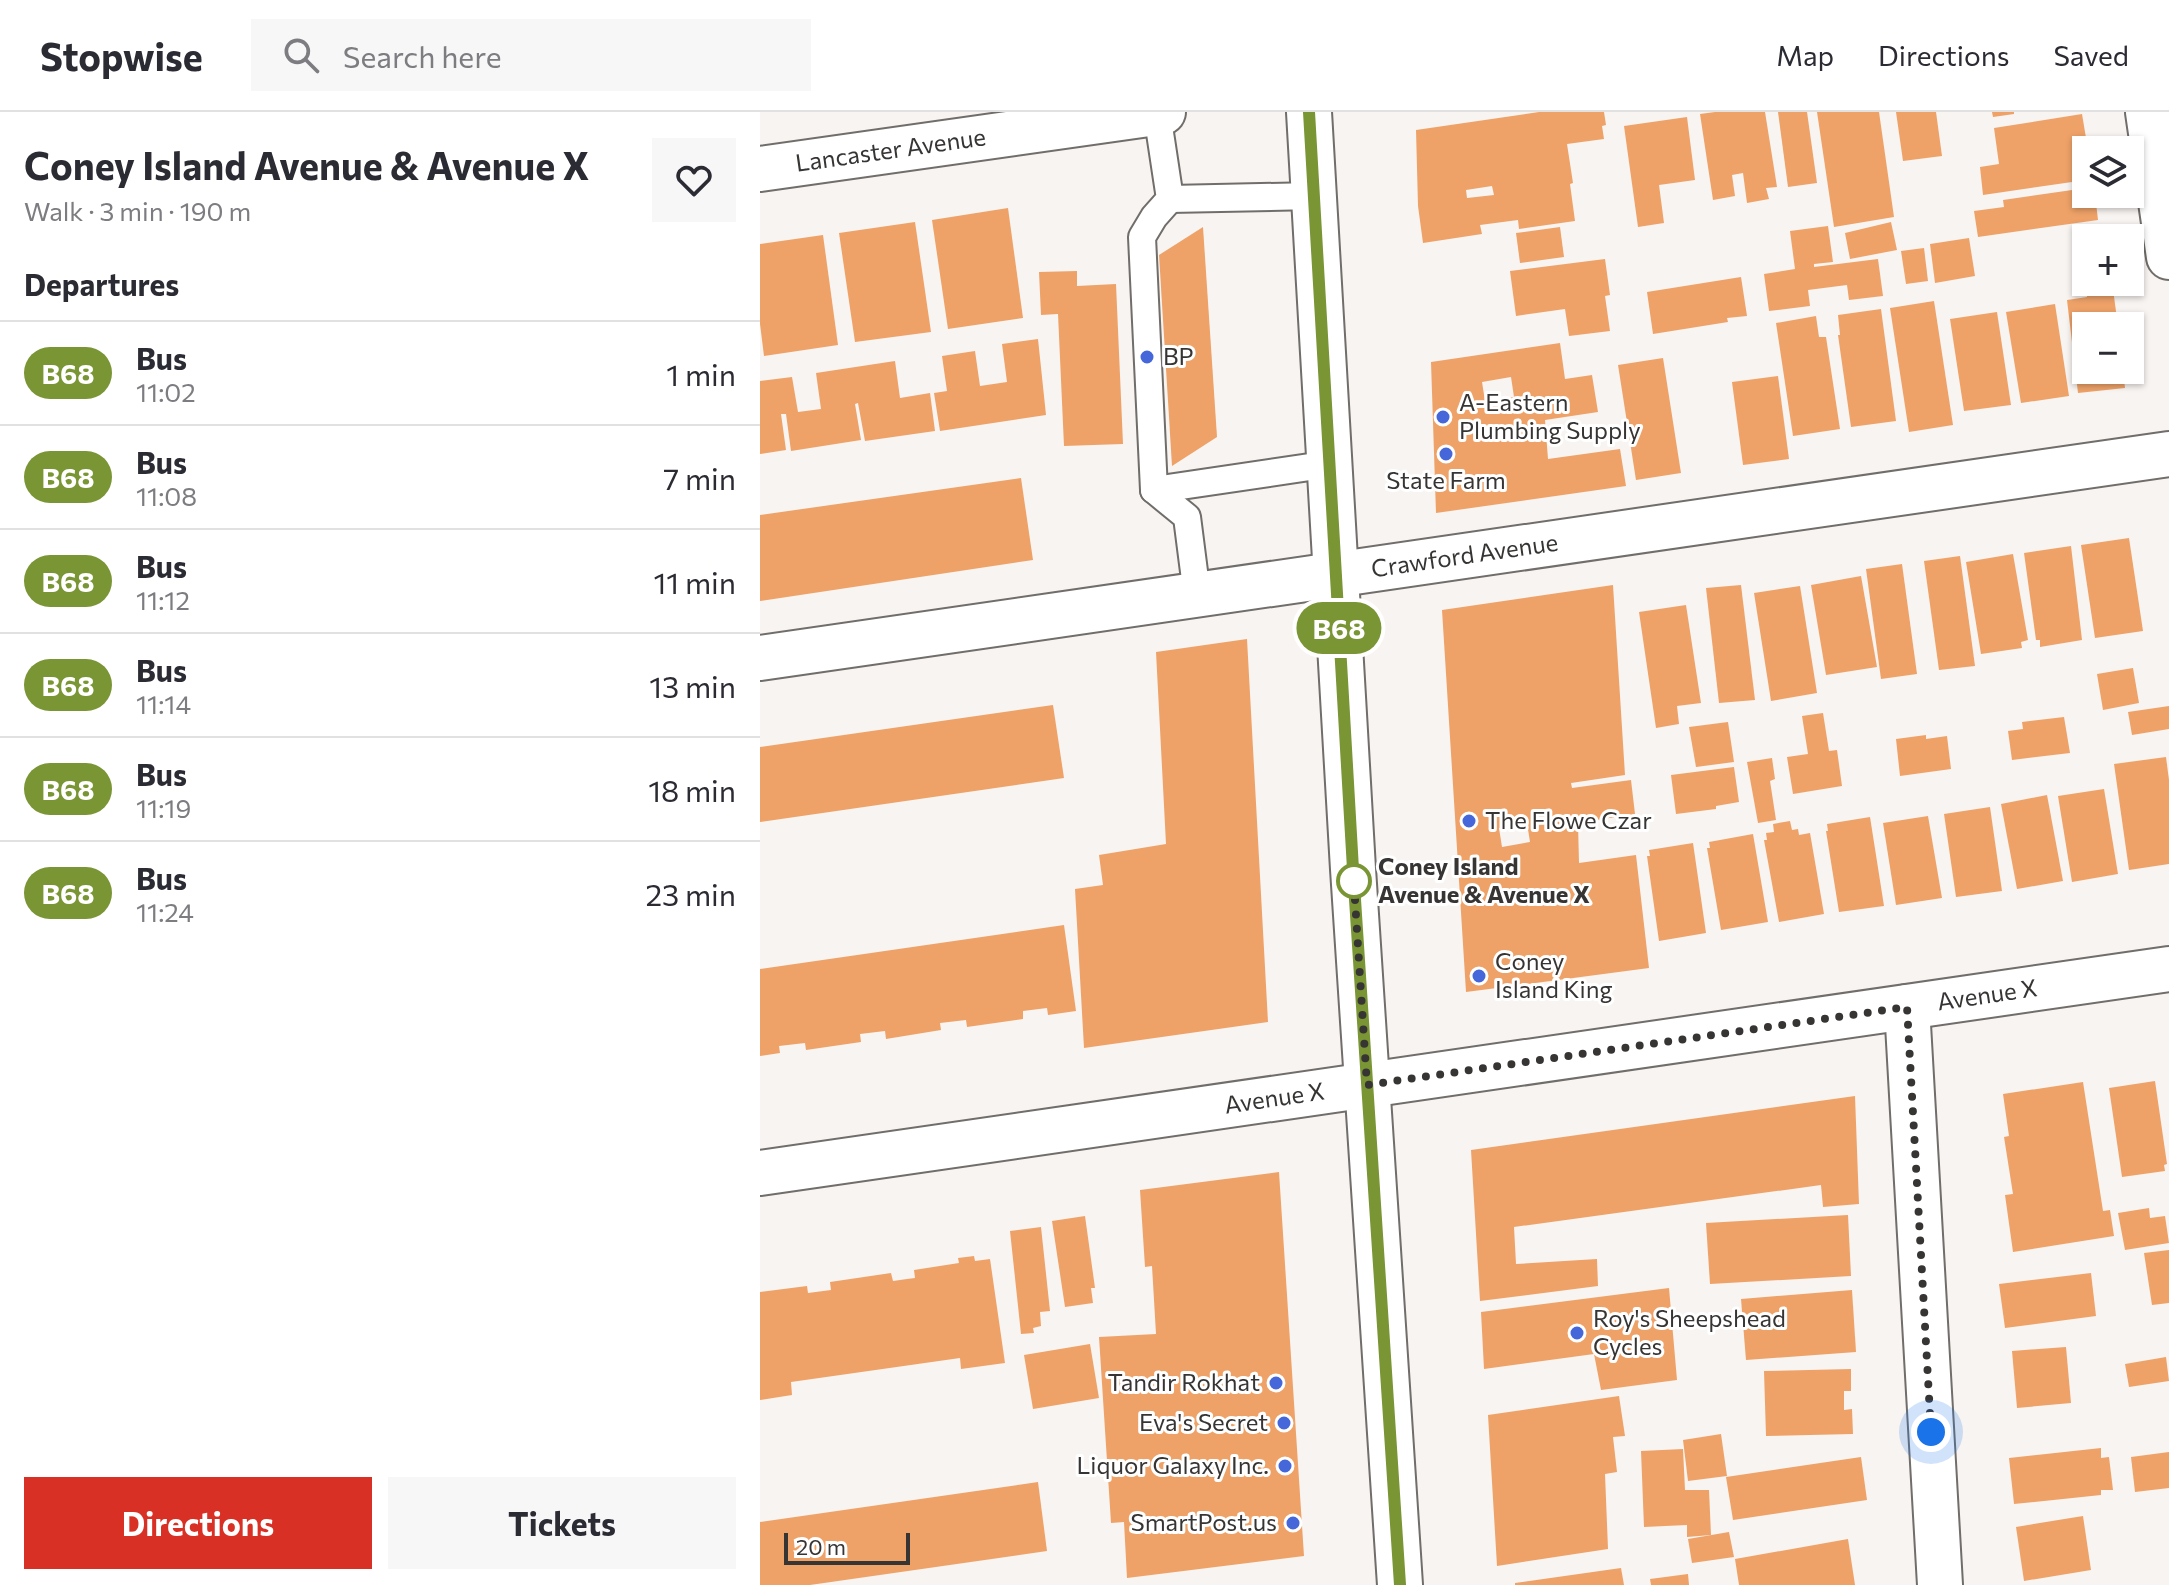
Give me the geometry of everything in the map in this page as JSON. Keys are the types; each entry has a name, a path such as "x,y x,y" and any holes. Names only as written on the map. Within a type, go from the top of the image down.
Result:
{"street":[{"name":"Lancaster Avenue","path":"760,169 1163,112"},
{"path":"1309,112 1400,1585"},
{"path":"2148,112 2169,257"},
{"name":"Crawford Avenue","path":"760,658 2169,454"},
{"name":"Avenue X","path":"760,1173 2169,969"},
{"path":"1907,1007 1940,1585"}],"lane":[{"path":"1157,113 1170,199"},
{"path":"1197,595 1187,517 1154,490 1142,237 1170,199 1314,196"},
{"path":"1154,490 1330,464"}],"building":[{"path":"1539,112 1604,112 1606,125 1602,126 1604,139 1567,144 1575,221 1519,229 1518,220 1480,225 1482,234 1423,243 1418,206 1416,130","holes":["1492,186 1494,195 1467,198 1466,190"]},
{"path":"1765,112 1777,187 1766,188 1769,199 1747,203 1743,173 1732,175 1735,196 1713,200 1700,114"},
{"path":"1778,112 1807,112 1817,183 1788,187"},
{"path":"1817,112 1879,112 1894,217 1834,227"},
{"path":"1896,112 1936,112 1942,156 1903,161"},
{"path":"1992,112 2014,112 2014,114 1993,117"},
{"path":"2082,114 2086,136 2072,136 2072,182 1983,195 1980,167 1999,164 1994,128"},
{"path":"1687,117 1695,180 1659,185 1664,223 1638,227 1624,126"},
{"path":"2072,190 2072,208 2097,208 2098,220 1978,237 1974,211 2004,207 2003,200"},
{"path":"1008,208 1023,318 948,329 932,220"},
{"path":"915,222 931,332 855,342 839,233"},
{"path":"1891,222 1897,250 1850,259 1845,233"},
{"path":"1828,226 1833,262 1814,264 1814,267 1878,259 1883,296 1849,300 1847,285 1808,290 1810,306 1769,311 1764,274 1795,269 1790,231"},
{"path":"1203,227 1217,437 1172,466 1159,255"},
{"path":"1560,227 1564,257 1520,263 1516,233"},
{"path":"823,235 838,345 764,356 760,324 760,244"},
{"path":"1969,238 1975,276 1935,283 1930,244"},
{"path":"1924,248 1928,281 1906,284 1901,251"},
{"path":"1605,259 1610,295 1605,296 1610,331 1569,336 1565,309 1516,316 1510,271"},
{"path":"1077,271 1077,286 1116,284 1123,444 1064,446 1058,314 1041,315 1039,272"},
{"path":"1741,277 1747,316 1653,334 1647,292"},
{"path":"2114,296 2116,312 2072,312 2072,342 2067,300"},
{"path":"1934,301 1953,425 1909,432 1890,308"},
{"path":"2055,304 2069,396 2021,403 2006,312"},
{"path":"1881,309 1896,421 1851,427 1838,315"},
{"path":"1997,312 2011,405 1964,411 1950,319"},
{"path":"1816,316 1819,337 1826,337 1840,429 1793,436 1776,323"},
{"path":"1038,339 1046,415 940,431 934,393 947,391 942,356 975,351 980,386 1007,382 1002,344"},
{"path":"1560,343 1565,379 1592,375 1598,412 1545,420 1548,459 1620,449 1626,486 1436,513 1431,362","holes":["1511,377 1514,397 1485,401 1482,382"]},
{"path":"1663,358 1681,473 1636,480 1618,365"},
{"path":"895,361 900,398 930,393 935,431 865,441 858,403 855,404 861,440 791,451 786,414 781,414 786,450 760,454 760,381 792,377 798,412 821,409 816,373"},
{"path":"1778,376 1789,459 1743,465 1732,382"},
{"path":"2077,384 2125,384 2125,388 2078,393"},
{"path":"1021,478 1033,560 760,601 760,515"},
{"path":"2129,538 2143,631 2095,638 2081,545"},
{"path":"2071,546 2082,640 2040,647 2040,640 2036,640 2024,553"},
{"path":"2013,554 2028,640 2021,642 2022,648 1981,654 1966,562"},
{"path":"1960,556 1975,666 1939,670 1924,561"},
{"path":"1902,564 1917,674 1881,679 1866,569"},
{"path":"1861,576 1877,667 1826,675 1811,585"},
{"path":"1613,585 1625,775 1571,783 1572,788 1631,780 1635,814 1578,823 1579,863 1636,855 1649,968 1466,992 1442,610","holes":["1527,823 1530,842 1502,847 1499,828"]},
{"path":"1741,585 1755,700 1719,703 1706,588"},
{"path":"1800,586 1817,693 1771,701 1754,593"},
{"path":"1686,605 1701,703 1677,706 1679,724 1656,728 1639,612"},
{"path":"1247,639 1268,1022 1084,1048 1075,889 1103,885 1099,855 1166,844 1156,652"},
{"path":"2133,668 2139,703 2103,710 2097,674"},
{"path":"1053,705 1064,778 760,822 760,747"},
{"path":"2169,706 2169,729 2132,735 2128,712"},
{"path":"1823,713 1829,751 1837,750 1842,786 1793,794 1787,757 1808,754 1802,716"},
{"path":"2064,717 2070,753 2012,760 2008,731 2023,729 2022,722"},
{"path":"1728,722 1734,762 1696,767 1689,727"},
{"path":"1926,735 1926,739 1947,736 1951,769 1900,776 1896,739"},
{"path":"2166,757 2169,864 2129,870 2114,764"},
{"path":"1772,758 1775,779 1770,781 1776,820 1758,823 1747,762"},
{"path":"1734,767 1739,802 1716,806 1716,809 1676,814 1671,775"},
{"path":"2104,789 2118,874 2072,882 2058,796"},
{"path":"2047,795 2063,881 2017,889 2001,804"},
{"path":"1990,807 2002,891 1956,897 1944,814"},
{"path":"1928,816 1942,898 1896,905 1883,823"},
{"path":"1870,817 1884,906 1839,912 1827,824"},
{"path":"1790,821 1792,830 1798,829 1799,835 1810,833 1824,914 1779,922 1764,840 1767,840 1766,833 1774,832 1773,824"},
{"path":"1753,834 1768,922 1721,930 1707,848 1710,848 1709,842"},
{"path":"1693,843 1706,933 1659,941 1647,856 1650,856 1649,850"},
{"path":"1064,925 1076,1011 1048,1015 1047,1008 1023,1011 1023,1019 967,1027 966,1020 940,1023 941,1030 886,1039 885,1031 860,1034 861,1042 806,1050 805,1043 779,1046 780,1053 760,1056 760,969"},
{"path":"2155,1081 2167,1164 2164,1165 2165,1171 2122,1177 2109,1088"},
{"path":"2083,1082 2103,1211 2110,1210 2114,1236 2013,1252 2005,1195 2013,1194 2004,1137 2009,1136 2003,1094"},
{"path":"1855,1096 1859,1204 1823,1207 1821,1185 1514,1227 1516,1264 1597,1259 1598,1286 1480,1301 1471,1150"},
{"path":"1279,1172 1304,1556 1127,1578 1124,1522 1111,1523 1099,1337 1156,1334 1152,1266 1145,1267 1140,1190"},
{"path":"2149,1208 2150,1218 2165,1216 2169,1243 2125,1250 2118,1213"},
{"path":"1848,1215 1851,1276 1710,1284 1706,1223"},
{"path":"1085,1216 1095,1288 1091,1288 1093,1303 1065,1307 1052,1221"},
{"path":"1041,1227 1050,1311 1040,1312 1041,1326 1033,1328 1034,1333 1021,1334 1010,1231"},
{"path":"2169,1250 2169,1303 2152,1305 2144,1253"},
{"path":"974,1256 975,1261 990,1259 1005,1363 961,1369 960,1358 791,1382 792,1395 760,1400 760,1292 807,1286 808,1293 831,1290 830,1282 891,1273 893,1281 915,1278 914,1270 959,1263 958,1258"},
{"path":"2091,1273 2096,1316 2005,1328 1999,1284"},
{"name":"Roy's Sheepshead Cycles","path":"1669,1288 1677,1380 1601,1390 1594,1354 1484,1369 1481,1312"},
{"path":"1852,1290 1856,1352 1746,1360 1741,1299"},
{"path":"1090,1344 1099,1398 1033,1409 1024,1355"},
{"path":"2066,1347 2071,1403 2017,1408 2012,1351"},
{"path":"2166,1357 2169,1381 2129,1387 2125,1364"},
{"path":"1851,1369 1851,1391 1844,1391 1844,1410 1852,1409 1853,1434 1766,1436 1764,1371"},
{"path":"1619,1396 1625,1436 1613,1437 1617,1472 1605,1474 1608,1549 1497,1566 1488,1415"},
{"path":"1721,1434 1727,1476 1688,1481 1683,1440"},
{"path":"2101,1448 2101,1458 2109,1457 2113,1490 2101,1490 2101,1495 2014,1504 2009,1458"},
{"path":"1683,1449 1685,1490 1709,1490 1711,1535 1687,1537 1687,1525 1644,1527 1641,1451"},
{"path":"2169,1452 2169,1488 2135,1492 2131,1457"},
{"path":"1861,1457 1867,1500 1733,1520 1726,1477"},
{"path":"1038,1482 1047,1551 810,1585 760,1585 760,1522"},
{"path":"2083,1516 2091,1570 2024,1581 2016,1527"},
{"path":"1729,1532 1734,1557 1692,1563 1688,1539"},
{"path":"1848,1539 1855,1585 1739,1585 1735,1559"},
{"path":"1621,1568 1624,1585 1515,1585 1515,1583"},
{"path":"1688,1574 1689,1585 1651,1585 1650,1579"}],"bus line":[{"name":"B68","path":"1309,112 1353,869 1400,1585"}],"place":[{"name":"BP","path":"1147,357"},
{"name":"A-Eastern Plumbing Supply","path":"1443,417"},
{"name":"State Farm","path":"1446,454"},
{"name":"The Flowe Czar","path":"1469,821"},
{"name":"Coney Island Avenue & Avenue X","path":"1354,881"},
{"name":"Coney Island King","path":"1479,976"},
{"name":"Roy's Sheepshead Cycles","path":"1577,1333"},
{"name":"Tandir Rokhat","path":"1276,1383"},
{"name":"Eva's Secret","path":"1284,1423"},
{"name":"Liquor Galaxy Inc.","path":"1285,1466"},
{"name":"SmartPost.us","path":"1293,1523"}],"route":[{"path":"1354,881 1353,869 1367,1085 1907,1007 1931,1432"}]}
